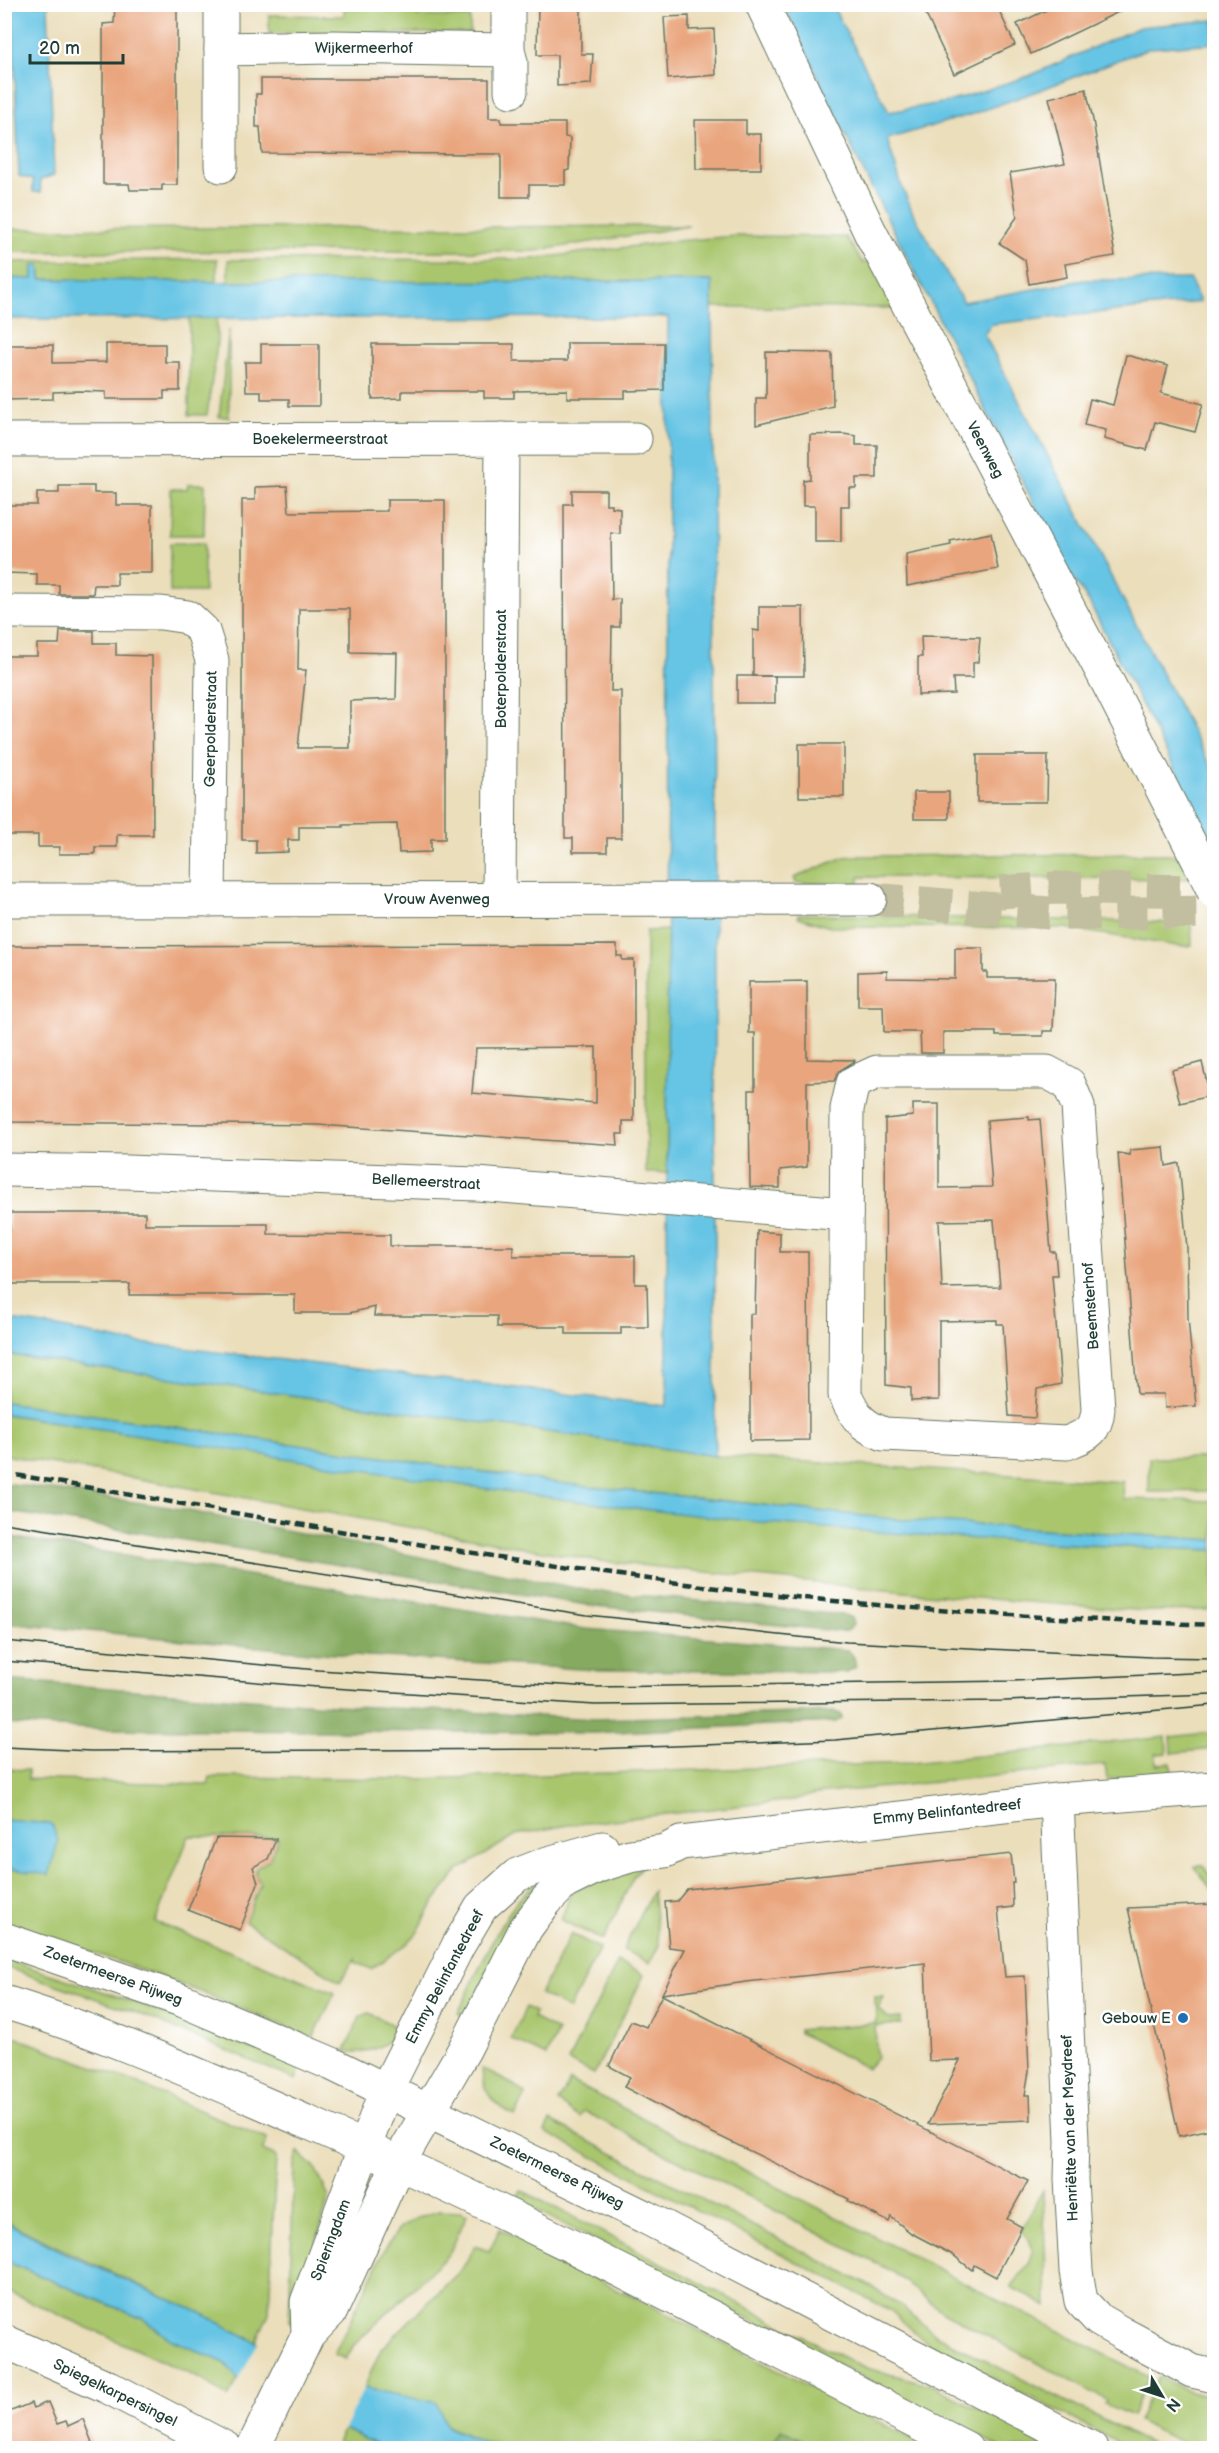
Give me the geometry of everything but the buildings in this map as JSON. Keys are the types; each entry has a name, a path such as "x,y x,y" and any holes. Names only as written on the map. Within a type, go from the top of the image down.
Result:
{"street":[{"path":"221,4 221,166"},
{"path":"508,4 511,91"},
{"name":"Veenweg","path":"762,4 870,232 1104,675 1212,887"},
{"name":"Wijkermeerhof","path":"221,49 334,47 508,50"},
{"name":"Boterpolderstraat","path":"499,899 502,439"},
{"name":"Boekelermeerstraat","path":"4,440 634,439"},
{"name":"Geerpolderstraat","path":"4,612 160,613 188,617 203,631 212,660 209,900"},
{"name":"Vrouw Avenweg","path":"4,900 870,898"},
{"name":"Beemsterhof","path":"877,1072 1047,1072 1069,1084 1078,1106 1098,1409 1097,1423 1088,1434 1067,1443 884,1434 867,1427 855,1416 845,1395 846,1214 847,1109 853,1083 877,1072"},
{"name":"Bellemeerstraat","path":"4,1170 477,1184 846,1214"},
{"name":"Emmy Belinfantedreef","path":"366,2147 386,2090 458,1946 481,1907 517,1875 590,1850 667,1839 681,1842 1057,1800 1215,1788"},
{"name":"Henriëtte van der Meydreef","path":"1057,1800 1072,2141 1071,2179 1076,2271 1081,2301 1099,2320 1123,2334 1192,2371 1215,2376"},
{"name":"Emmy Belinfantedreef","path":"399,2162 464,2050 526,1928 546,1901 564,1883 598,1866 630,1856 665,1851 681,1842"},
{"name":"Zoetermeerse Rijweg","path":"4,1939 184,2001 320,2058 645,2217 1091,2448"},
{"path":"4,2002 69,2022 126,2044 399,2162 701,2311 966,2448"},
{"name":"Spieringdam","path":"305,2342 307,2302 366,2147"},
{"name":"Spieringdam","path":"253,2448 305,2342 331,2311 399,2162"},
{"name":"Spiegelkarpersingel","path":"4,2341 108,2387 225,2448"}],"green space":[{"path":"344,7 417,7 417,16 470,17 470,33 269,33 269,15 344,16"},
{"path":"689,226 535,251 4,252 5,229"},
{"path":"736,236 846,237 863,263 873,261 898,308 711,307 711,281 228,282 228,260 531,259"},
{"path":"217,259 217,282 41,279 40,265 33,265 33,279 5,278 4,262"},
{"path":"189,318 217,318 217,345 207,415 189,415"},
{"path":"229,330 229,417 219,417"},
{"path":"188,484 205,484 204,535 170,535 171,489 187,489"},
{"path":"170,543 204,543 204,592 170,592"},
{"path":"1170,854 1182,858 1193,879 859,877 859,884 796,883 794,878 844,857 855,856"},
{"path":"798,914 1191,923 1192,946 1177,946 1065,928 830,927 798,917"},
{"path":"668,930 667,1173 646,1173 646,931"},
{"path":"5,1354 715,1456 1123,1482 1124,1499 1214,1501 1214,1540 902,1520 566,1484 5,1402"},
{"path":"4,1414 496,1489 1080,1545 1214,1550 1214,1610 1148,1611 925,1594 599,1561 5,1455"},
{"path":"1149,1458 1214,1458 1214,1491 1149,1492"},
{"path":"5,1483 169,1507 586,1590 844,1615 852,1618 854,1623 844,1632 587,1605 5,1511"},
{"path":"4,1536 586,1629 848,1650 854,1657 856,1667 847,1672 595,1670 320,1653 5,1623"},
{"path":"5,1680 316,1704 595,1719 835,1712 841,1714 842,1718 836,1722 593,1733 95,1729 5,1724"},
{"path":"1214,1732 1214,1749 1172,1753 1171,1737"},
{"path":"1166,1737 1167,1753 1156,1754 1156,1764 1171,1763 1172,1775 1107,1779 1105,1765 816,1794 793,1800 568,1825 516,1835 459,1870 434,1902 417,1933 407,1944 371,1969 355,1962 355,1959 340,1982 245,1922 260,1884 256,1868 269,1860 278,1838 189,1836 155,1922 335,1993 313,2038 160,1977 5,1924 4,1769 28,1770 28,1779 208,1785 210,1777 419,1779 911,1763"},
{"path":"646,1860 634,1876 603,1940 561,1920 571,1892"},
{"path":"1203,1865 1214,1883 1214,1893 1195,1867"},
{"path":"547,1874 472,2019 458,2013 484,1957 506,1918 518,1900"},
{"path":"653,1891 659,1945 650,1963 623,1950"},
{"path":"571,1934 600,1948 569,2009 540,1994"},
{"path":"4,1959 144,2005 300,2068 296,2080 140,2014 5,1967"},
{"path":"618,1962 644,1975 594,2074 568,2061"},
{"path":"875,1997 884,1997 878,2009 890,2019 901,2018 901,2024 875,2026 877,2058 867,2068 799,2033 799,2030 876,2023"},
{"path":"526,2007 535,2012 533,2018 558,2031 546,2056 511,2039"},
{"path":"369,2013 400,2029 389,2041 369,2051 345,2051 360,2017"},
{"path":"4,2033 129,2080 267,2139 263,2150 276,2156 269,2313 256,2342 5,2221"},
{"path":"482,2069 514,2085 526,2095 515,2116 501,2108 491,2098 487,2092"},
{"path":"570,2081 1149,2377 1132,2416 1105,2404 1107,2400 943,2312 893,2272 584,2111 580,2118 558,2102"},
{"path":"550,2121 868,2285 901,2306 937,2336 1158,2448 1130,2448 930,2346 890,2310 545,2132"},
{"path":"298,2152 315,2168 329,2197 293,2324 289,2321 294,2163"},
{"path":"521,2190 862,2367 932,2385 1055,2448 1002,2448 516,2200"},
{"path":"1043,2190 1047,2306 1011,2287 1029,2264 1033,2252 1027,2237 1021,2231"},
{"path":"439,2211 460,2212 467,2215 449,2254 354,2345 346,2359 334,2354 386,2247 399,2229 417,2218"},
{"path":"500,2229 930,2448 530,2448 484,2443 364,2388 381,2349 462,2269 475,2246 489,2251"},
{"path":"4,2261 143,2319 170,2339 225,2363 238,2379 228,2398 203,2380 5,2290"},
{"path":"1159,2376 1187,2391 1214,2398 1214,2448 1192,2448 1138,2421"},
{"path":"344,2429 384,2448 334,2448"},
{"path":"781,2429 818,2448 770,2448"}],"water":[{"path":"12,5 48,5 54,175 40,180 41,192 33,192 33,180 19,176"},
{"path":"784,5 832,5 889,112 948,102 1029,76 1140,27 1214,20 1214,43 1150,48 973,114 887,139 913,213 963,302 1084,280 1190,279 1200,302 992,324 984,334 1214,773 1214,846 1089,602 1069,572 861,167"},
{"path":"33,265 40,265 41,279 228,282 712,281 715,1456 5,1354 5,1319 124,1341 667,1406 668,317 5,319 5,278 33,279"},
{"path":"5,1402 566,1484 902,1520 1214,1540 1214,1550 1040,1543 924,1535 656,1511 376,1472 5,1414"},
{"path":"5,1820 52,1824 58,1841 49,1875 5,1868"},
{"path":"4,2221 69,2255 203,2314 256,2342 364,2388 437,2403 447,2427 484,2443 530,2448 384,2448 238,2379 225,2363 170,2339 143,2319 5,2261"}],"pier":[{"path":"259,2340 365,2386 343,2431 238,2382"}],"tunnel":[{"path":"1000,892 1057,888 1192,891"},
{"path":"870,899 1063,914 1214,912"}],"tram line":[{"path":"4,1523 587,1615 847,1642 1214,1658"},
{"path":"4,1641 318,1670 594,1687 1012,1681 1214,1672"},
{"path":"4,1661 317,1687 595,1705 1005,1701 1214,1694"},
{"path":"4,1747 91,1751 593,1749 835,1740 1214,1705"}],"railway":[{"path":"4,1473 454,1550 725,1589 970,1612 1214,1625"}],"place":[{"name":"Gebouw E","path":"1183,2018"}]}
